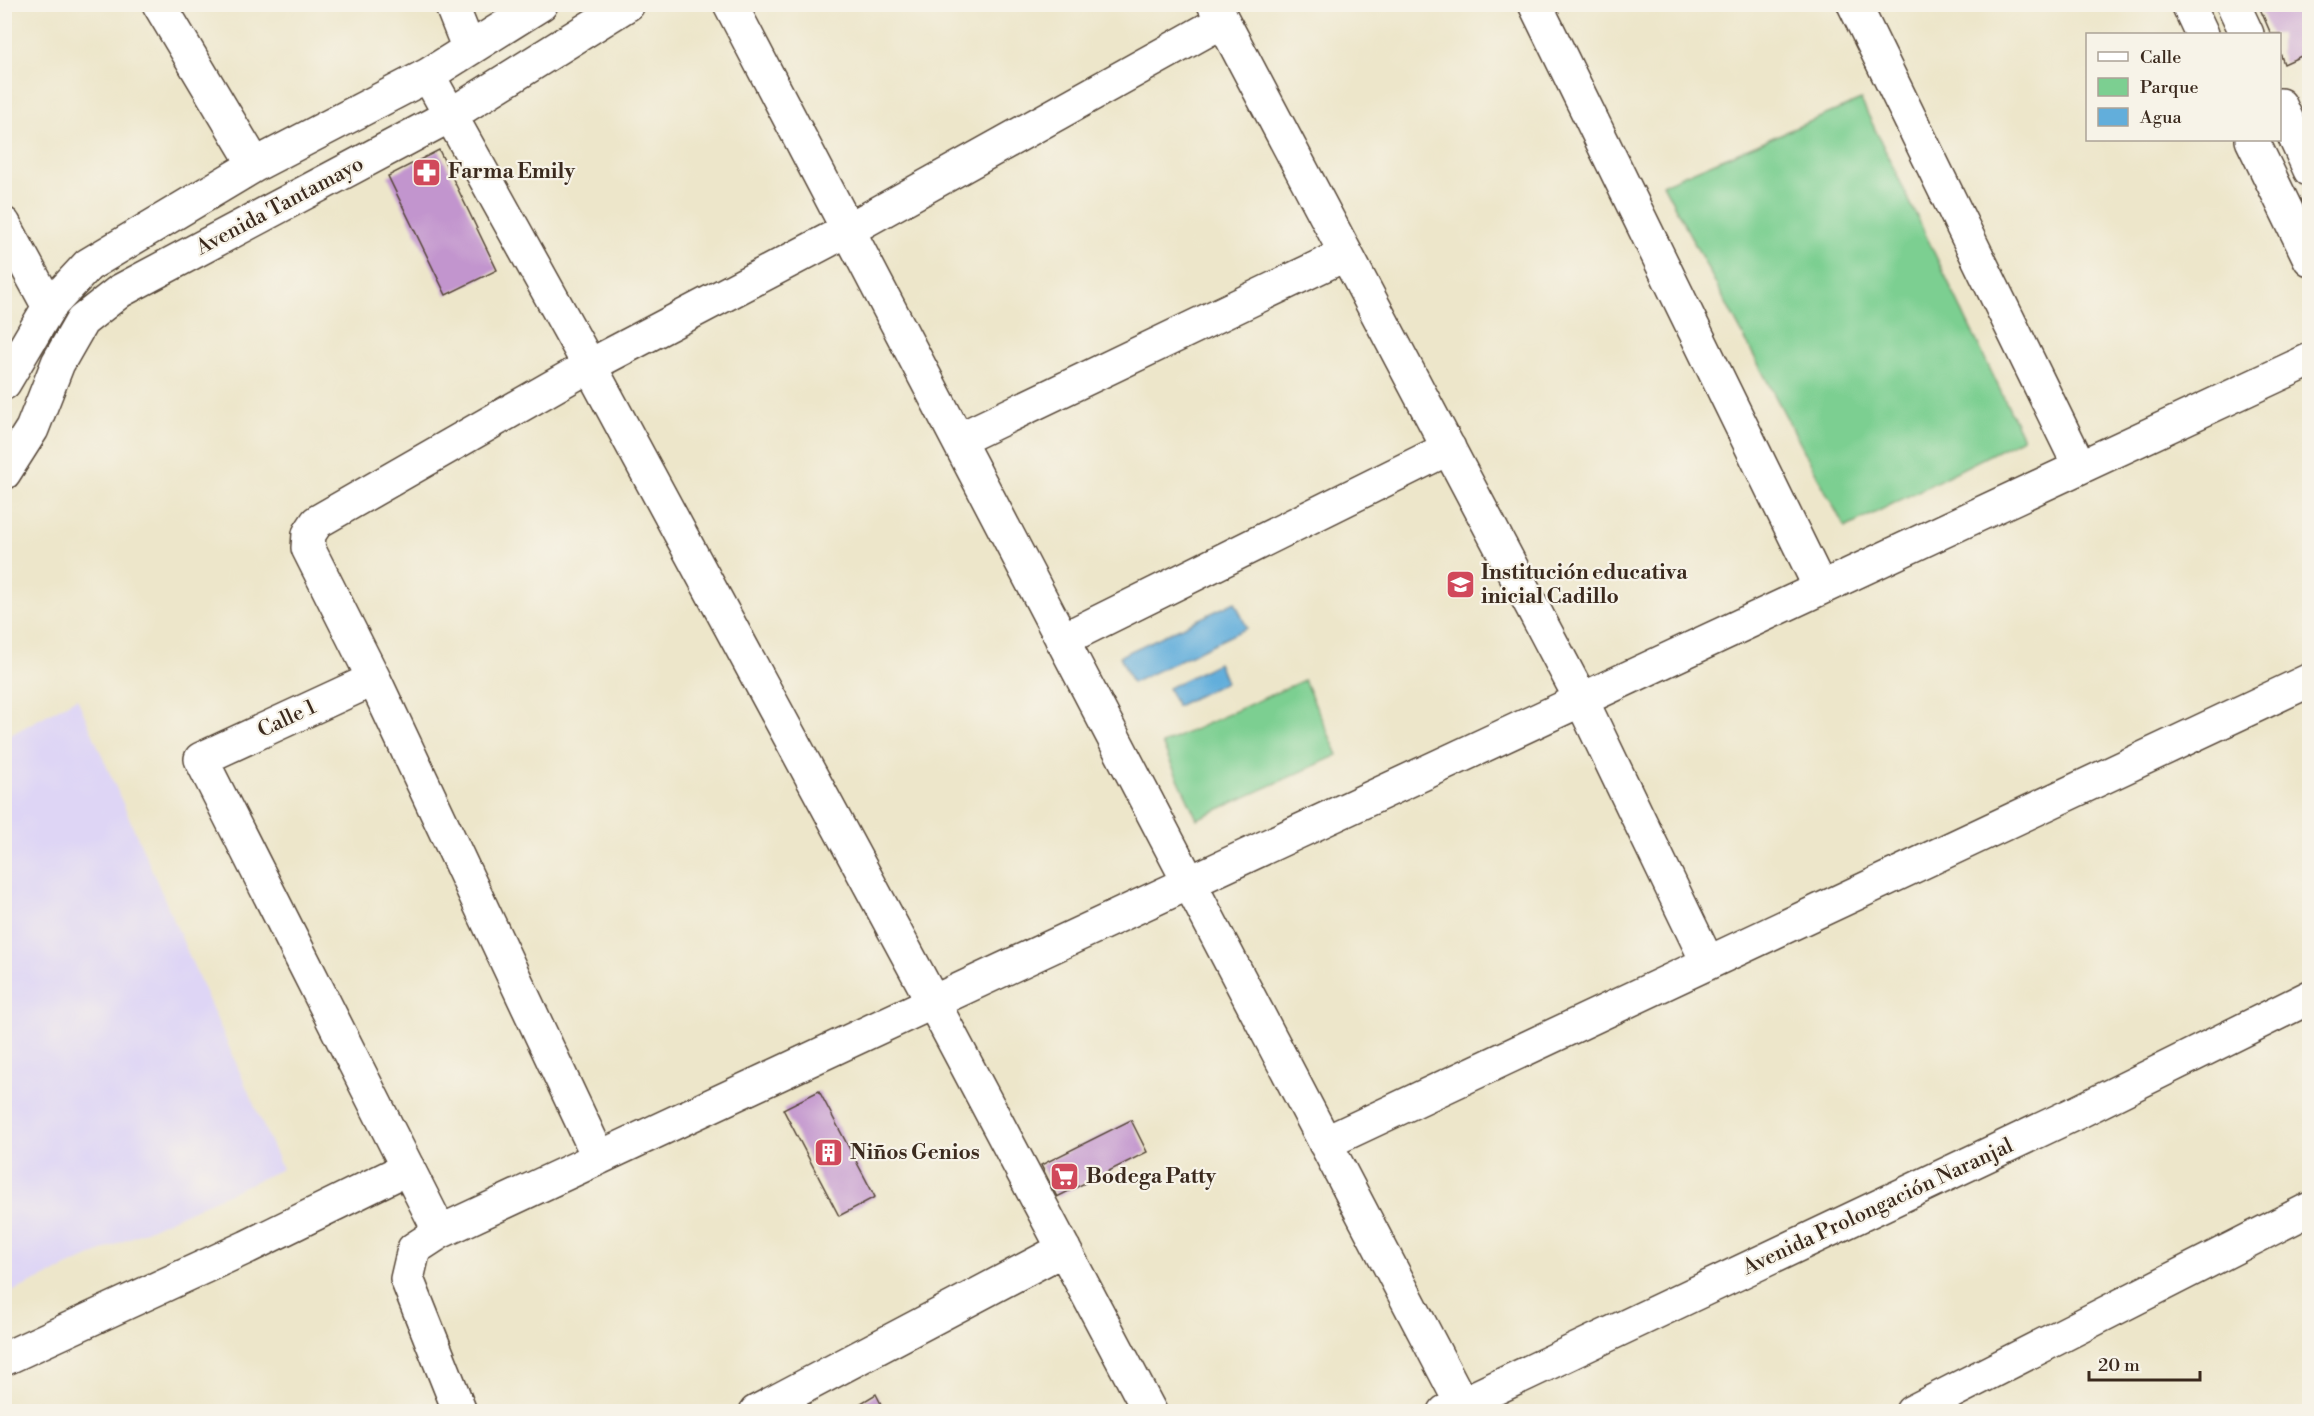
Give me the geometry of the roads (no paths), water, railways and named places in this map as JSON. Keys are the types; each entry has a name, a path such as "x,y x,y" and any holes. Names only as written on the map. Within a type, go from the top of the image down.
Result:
{"street":[{"path":"159,4 255,165"},
{"path":"451,4 469,49"},
{"name":"Avenida Tantamayo","path":"4,384 49,307 88,265 255,165 428,75 541,4"},
{"name":"Avenida Tantamayo","path":"4,473 33,429 58,363 82,321 120,291 449,116 628,4"},
{"path":"730,4 1325,1143 1458,1409"},
{"path":"1535,4 1820,587"},
{"path":"1854,4 2080,467"},
{"path":"2188,4 2202,33"},
{"path":"2233,4 2247,33"},
{"path":"599,1158 374,679 308,548 309,534 317,522 589,366 848,230 1218,13 1581,699 1708,963"},
{"path":"428,75 589,366 933,1002 1150,1412"},
{"path":"2281,107 2310,170"},
{"path":"2252,141 2310,259"},
{"path":"4,224 49,307"},
{"path":"958,440 1346,254"},
{"path":"460,1412 407,1280 414,1249 440,1232 2310,360"},
{"path":"1062,640 1449,448"},
{"name":"Calle 1","path":"374,679 201,759 408,1168"},
{"path":"1325,1143 2310,680"},
{"name":"Avenida Prolongación Naranjal","path":"1458,1409 2078,1112 2310,996"},
{"path":"4,1359 247,1247 408,1168 440,1232"},
{"path":"1912,1412 2310,1209"},
{"path":"756,1412 1064,1249"}],"water":[{"path":"1235,602 1247,628 1132,683 1120,656"},
{"path":"1218,663 1226,682 1177,706 1168,688"}],"place":[{"name":"Farma Emily","path":"427,172"},
{"name":"Institución educativa inicial Cadillo","path":"1460,585"},
{"name":"Niños Genios","path":"829,1153"},
{"name":"Bodega Patty","path":"1065,1177"}]}
